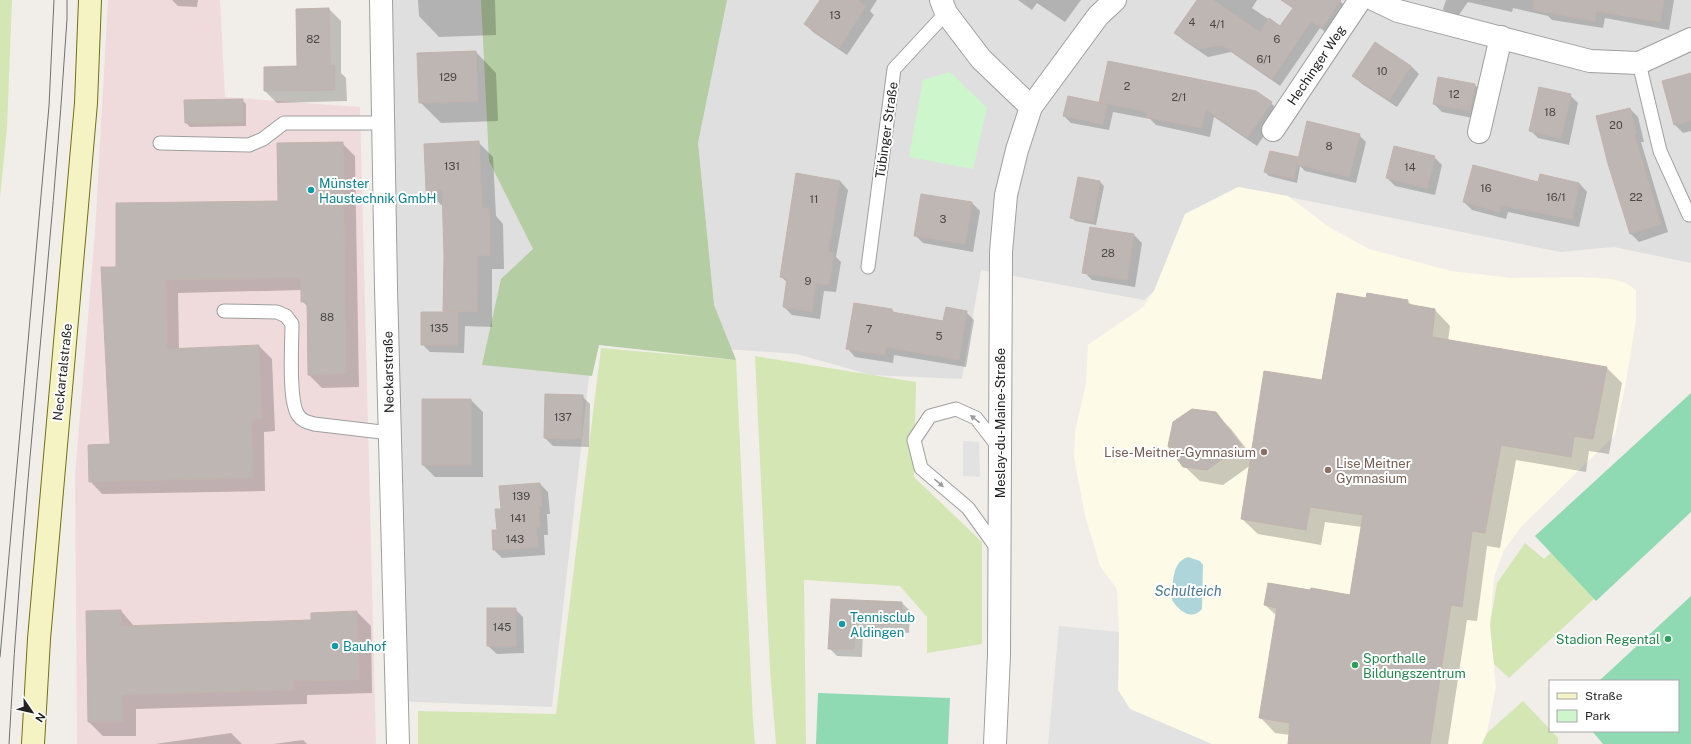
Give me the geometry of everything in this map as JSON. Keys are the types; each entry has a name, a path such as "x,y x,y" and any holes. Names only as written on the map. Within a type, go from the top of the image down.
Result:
{"main road":[{"name":"Neckartalstraße","path":"33,744 39,631 85,119 90,0"}],"street":[{"name":"Neckarstraße","path":"381,0 398,744"},
{"name":"Meslay-du-Maine-Straße","path":"995,744 999,655 1001,252 1006,195 1017,150 1031,107 1098,16 1115,0"},
{"name":"Hechinger Weg","path":"1273,130 1360,0"},
{"path":"1375,0 1402,5 1501,37 1590,61 1639,63 1691,39"},
{"name":"Tübinger Straße","path":"944,6 981,59 1031,107"},
{"path":"1479,132 1501,37"}],"lane":[{"name":"Tübinger Straße","path":"868,267 894,69 944,6"},
{"path":"1639,63 1660,151 1689,215"},
{"path":"160,143 250,145 263,139 284,123 383,123"},
{"path":"224,311 277,312 286,316 292,324 293,401 298,415 304,421 314,424 390,433"},
{"path":"1000,449 976,418 956,409 930,416 914,440 921,468 968,508 1000,551"}],"shaded area":[{"path":"108,0 220,0 225,97 360,107 376,744 77,744 75,476 95,232"},
{"path":"372,0 1691,0 1691,263 1614,247 1560,252 1239,187 1185,214 1154,291 1144,300 981,270 962,379 871,375 797,354 593,340 552,707 390,701"},
{"name":"Lise Meitner Gymnasium","path":"1238,187 1288,196 1329,227 1369,249 1451,271 1512,278 1580,277 1612,279 1626,283 1636,290 1636,320 1626,382 1615,435 1522,526 1504,550 1494,577 1490,625 1496,687 1487,733 1482,744 1211,744 1130,709 1118,690 1119,632 1117,589 1100,566 1085,515 1074,458 1075,431 1086,384 1088,345 1143,307 1154,291 1185,214"},
{"path":"963,441 979,442 980,477 963,476"},
{"path":"1059,626 1119,632 1118,690 1130,709 1212,744 1048,744"}],"green space":[{"path":"0,0 12,0 7,128 0,198"},
{"path":"481,0 727,0 698,143 714,305 736,360 599,345 592,376 482,365 501,279 533,249 489,161"},
{"path":"950,72 987,108 973,169 909,157 923,80"},
{"path":"601,348 736,360 755,744 418,744 418,711 556,714"},
{"path":"755,356 916,382 914,477 982,542 982,644 927,653 927,617 900,586 804,580 806,744 776,744 770,670"},
{"path":"1691,393 1691,512 1596,601 1535,536"},
{"path":"1525,543 1544,559 1551,553 1594,599 1509,678 1494,664 1490,625 1497,583"},
{"name":"Stadion Regental","path":"1691,596 1691,744 1603,744 1593,732 1679,732 1679,680 1600,680"},
{"path":"818,693 950,698 948,744 816,744"},
{"path":"1523,701 1549,728 1549,732 1552,732 1558,738 1558,744 1482,744 1487,733"}],"water":[{"name":"Schulteich","path":"1188,557 1200,561 1203,565 1202,609 1198,613 1194,614 1182,611 1172,600 1173,581 1176,569 1182,560"}],"building":[{"path":"820,0 857,0 866,6 839,48 804,24"},
{"path":"1197,0 1213,0 1260,32 1269,18 1280,26 1293,8 1281,0 1341,0 1322,28 1311,21 1272,79 1222,45 1199,49 1174,33"},
{"path":"1534,0 1664,0 1660,22 1596,11 1595,21 1533,10"},
{"path":"329,8 330,66 335,65 335,90 264,91 264,67 297,66 296,9"},
{"path":"1375,42 1411,66 1389,100 1352,76"},
{"path":"476,51 478,101 419,103 417,53"},
{"path":"1108,61 1256,91 1272,102 1247,138 1206,109 1201,128 1146,117 1147,112 1099,102"},
{"path":"1691,73 1691,121 1674,125 1662,81"},
{"path":"1438,77 1475,84 1470,111 1433,104"},
{"path":"1539,87 1571,94 1561,138 1529,131"},
{"path":"1068,96 1107,104 1103,124 1063,116"},
{"path":"243,99 243,123 185,123 184,100"},
{"path":"1630,108 1636,134 1634,134 1661,224 1630,234 1608,164 1596,116"},
{"path":"1307,121 1360,134 1349,177 1297,164"},
{"path":"479,141 482,208 489,208 490,255 478,255 477,312 443,311 444,256 442,190 426,191 424,144"},
{"path":"343,142 346,374 308,375 307,302 301,302 301,278 166,280 167,349 259,345 262,419 252,419 253,478 89,482 88,445 110,444 101,267 116,267 116,203 278,201 277,143"},
{"path":"1394,146 1435,156 1427,188 1386,178"},
{"path":"1270,151 1298,157 1294,179 1264,172"},
{"path":"1473,165 1538,182 1540,174 1579,183 1572,219 1500,205 1499,212 1463,202"},
{"path":"796,173 840,181 828,252 834,253 829,285 816,283 812,312 783,307 787,278 780,277"},
{"path":"1078,177 1100,181 1093,222 1070,218"},
{"path":"921,194 972,202 965,244 914,236"},
{"path":"1090,227 1134,234 1127,280 1082,273"},
{"name":"Lise-Meitner-Gymnasium","path":"1337,293 1366,298 1367,293 1408,300 1407,304 1435,309 1432,337 1607,367 1593,439 1574,436 1571,457 1501,445 1485,533 1472,531 1462,607 1451,605 1430,744 1288,744 1290,723 1259,718 1277,608 1264,605 1268,583 1310,590 1311,588 1350,595 1363,515 1310,507 1306,530 1241,519 1264,371 1322,380"},
{"path":"854,303 892,309 892,312 943,321 946,307 967,311 959,360 886,347 885,355 846,349"},
{"path":"421,312 457,312 457,345 421,345"},
{"path":"545,394 583,395 581,439 544,438"},
{"path":"422,399 471,399 471,465 422,465"},
{"path":"1192,409 1216,412 1241,445 1207,470 1183,467 1168,446 1173,422"},
{"path":"540,483 542,506 539,506 540,527 536,527 538,547 493,550 492,530 497,530 495,509 501,509 499,486"},
{"name":"Tennisclub Aldingen","path":"831,599 902,602 902,625 855,623 854,649 828,649"},
{"path":"487,608 516,608 516,646 487,646"},
{"path":"121,610 121,626 311,620 311,613 357,611 359,680 294,681 294,690 122,695 123,722 88,722 86,611"}],"tram line":[{"path":"0,657 49,106 54,0"},
{"path":"9,744 21,563 61,110 67,0"}],"place":[{"name":"Münster Haustechnik GmbH","path":"311,190"},
{"name":"Lise-Meitner-Gymnasium","path":"1264,452"},
{"name":"Lise Meitner Gymnasium","path":"1328,470"},
{"name":"Tennisclub Aldingen","path":"842,624"},
{"name":"Stadion Regental","path":"1668,639"},
{"name":"Bauhof","path":"335,646"},
{"name":"Sporthalle Bildungszentrum","path":"1355,665"}]}
